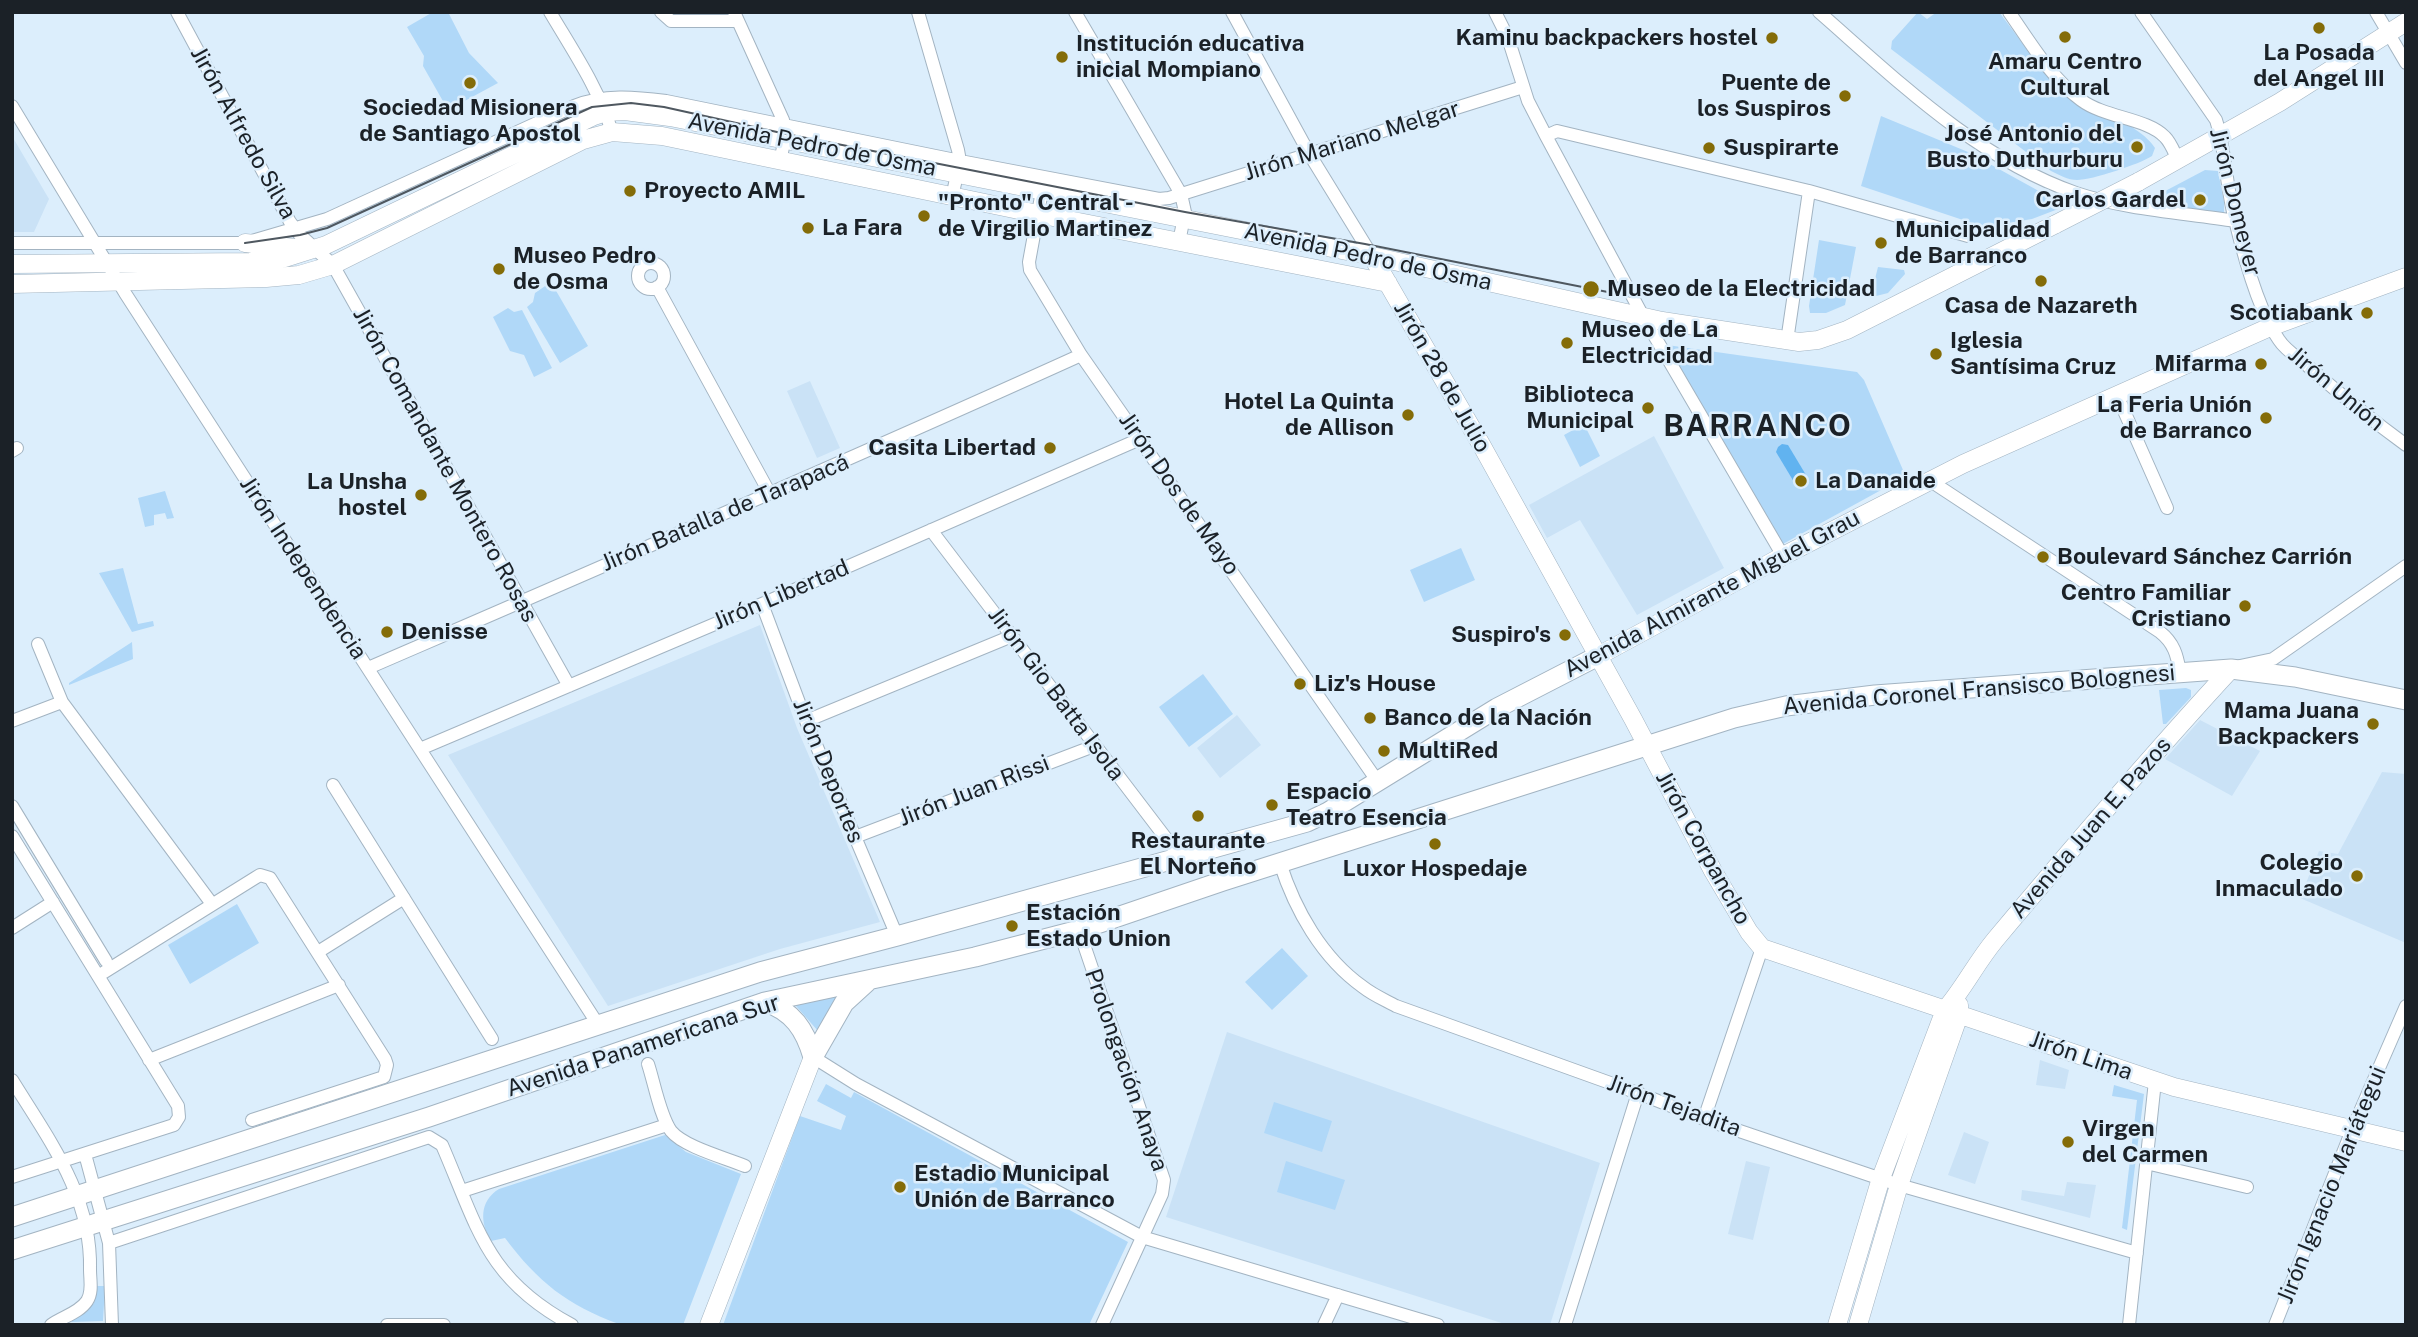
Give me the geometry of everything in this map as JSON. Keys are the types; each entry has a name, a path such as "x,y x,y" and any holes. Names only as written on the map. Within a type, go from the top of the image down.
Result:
{"main road":[{"name":"Avenida Pedro de Osma","path":"12,264 263,261 285,258 316,249 603,105 625,111 785,133 959,168 1042,191 1372,256 1644,318 1787,341 1818,340 1847,330 2138,182 2280,102 2406,22"},
{"name":"Avenida Pedro de Osma","path":"12,284 299,275 333,265 583,140 612,132 662,136 952,197 1388,283"},
{"path":"245,243 316,249"},
{"name":"Jirón 28 de Julio","path":"1372,256 1648,745"},
{"name":"Avenida Almirante Miguel Grau","path":"1181,858 1307,822 1378,782 1496,708 1929,480 2270,327 2406,276"},
{"name":"Avenida Coronel Fransisco Bolognesi","path":"1280,863 1734,718 1786,706 1875,695 2231,668 2295,677 2406,700"},
{"name":"Avenida Juan E. Pazos","path":"1952,1013 1959,994 1983,954 2231,668"},
{"name":"Jirón Corpancho","path":"1648,745 1713,871 1749,932 1762,948"},
{"name":"Avenida Panamericana Sur","path":"12,1217 760,972 1181,858"},
{"name":"Avenida Panamericana Sur","path":"12,1250 507,1091 765,1002 841,994 871,980 1079,930 1280,863"},
{"name":"Jirón Lima","path":"1762,948 2155,1081 2406,1143"},
{"path":"709,1325 813,1057 841,994 833,976 810,959"},
{"path":"765,1002 784,1009 795,1020 806,1036 813,1057"},
{"path":"1837,1325 1881,1178 1952,1013"},
{"path":"1858,1325 1952,1013"}],"street":[{"name":"Jirón Alfredo Silva","path":"177,12 296,229 316,249"},
{"path":"550,12 603,105 612,132"},
{"path":"662,12 664,17 671,21 736,17 785,133 780,161"},
{"path":"918,12 959,168 952,197"},
{"path":"1075,12 1181,194 1184,219 1179,242"},
{"name":"Jirón 28 de Julio","path":"1232,12 1310,155 1372,256"},
{"path":"1495,12 1508,38 1523,87 1546,136 1644,318 1783,556"},
{"path":"1819,12 1958,130 2041,180 2078,194 2235,221"},
{"path":"2008,12 2052,71 2078,99 2093,108 2155,129 2170,143 2178,160"},
{"name":"Jirón Domeyer","path":"2141,12 2216,120 2235,221 2248,268 2270,327"},
{"path":"2376,12 2406,63"},
{"name":"Jirón Mariano Melgar","path":"1181,194 1523,87"},
{"name":"Avenida Pedro de Osma","path":"12,243 245,243 327,219 574,106 603,105"},
{"name":"Jirón Independencia","path":"12,106 118,282 599,1026"},
{"path":"1546,136 1557,131 1809,191 1968,236"},
{"name":"Avenida Pedro de Osma","path":"959,168 1146,198 1169,198 1181,194"},
{"name":"Jirón Dos de Mayo","path":"1042,191 1029,262 1030,270 1081,355 1378,782"},
{"path":"1787,341 1809,191"},
{"name":"Jirón Comandante Montero Rosas","path":"316,249 333,265 569,686"},
{"path":"657,287 769,492"},
{"name":"Jirón Unión","path":"2270,327 2281,343 2360,411 2406,445"},
{"name":"Jirón Batalla de Tarapacá","path":"368,668 1081,355"},
{"path":"2117,395 2167,508"},
{"name":"Jirón Libertad","path":"420,749 1140,439"},
{"path":"1929,480 2160,632 2175,648 2179,672"},
{"name":"Jirón Gio Batta Isola","path":"931,530 1181,858"},
{"path":"2231,668 2273,659 2406,566"},
{"name":"Jirón Deportes","path":"762,604 806,721 897,936"},
{"path":"806,721 1012,636"},
{"path":"38,645 62,702 212,904"},
{"path":"12,721 62,702"},
{"name":"Jirón Juan Rissi","path":"855,837 1094,746"},
{"path":"333,785 492,1039"},
{"path":"12,806 106,961"},
{"path":"12,836 178,1106 179,1117 174,1125 12,1177"},
{"name":"Jirón Tejadita","path":"1280,863 1289,890 1310,929 1335,964 1362,987 1395,1006 1704,1119 1899,1185 2137,1253"},
{"path":"98,976 255,877 266,875 274,882 387,1065 384,1077 252,1119"},
{"path":"318,952 404,898"},
{"path":"12,928 53,902"},
{"name":"Prolongación Anaya","path":"1079,930 1164,1180 1162,1194 1102,1325"},
{"path":"1704,1119 1762,948"},
{"path":"149,1060 339,985"},
{"name":"Jirón Ignacio Mariátegui","path":"2275,1325 2352,1130 2406,1006"},
{"path":"813,1057 856,1084 1142,1237 1438,1325"},
{"path":"648,1064 667,1125 674,1134 684,1141 745,1166"},
{"path":"12,1080 87,1194"},
{"path":"2129,1325 2155,1081"},
{"path":"1565,1325 1638,1093"},
{"path":"462,1191 667,1125"},
{"path":"109,1242 429,1137 442,1145 476,1231 503,1271 529,1299 572,1325"},
{"path":"85,1154 87,1194 96,1224 109,1242 112,1325"},
{"path":"2146,1163 2247,1187"},
{"path":"51,1325 81,1307 89,1297 96,1224"},
{"path":"1324,1325 1338,1295"},
{"path":"387,1325 443,1325"}],"shaded area":[{"path":"433,12 448,12 469,53 498,83 448,110 423,66 424,56 407,27"},
{"path":"1918,12 1927,19 1937,12 1999,12 2047,73 2072,92 2148,139 2155,148 2152,156 2116,171 2084,179 2070,179 2051,171 1891,49 1892,41"},
{"path":"1881,116 1968,152 2066,206 2032,219 2008,223 1996,231 1861,186"},
{"path":"12,136 49,199 34,232 12,232"},
{"path":"2205,170 2218,171 2224,218 2153,202 2152,198"},
{"path":"1819,240 1856,247 1845,305 1826,313 1810,313 1809,306"},
{"path":"1878,267 1904,270 1905,274 1888,293 1876,296 1872,291"},
{"path":"551,282 588,346 560,363 527,307 533,302 535,293"},
{"path":"508,308 514,312 522,310 552,368 534,377 524,355 510,351 493,317"},
{"path":"1667,345 1857,372 1864,380 1903,470 1903,478 1781,545"},
{"path":"810,381 840,448 817,458 787,391"},
{"path":"1584,424 1600,456 1580,467 1564,435"},
{"path":"1654,436 1724,568 1637,615 1580,520 1547,538 1529,505"},
{"path":"165,491 174,518 167,519 165,513 154,515 154,525 145,527 138,498"},
{"path":"1461,548 1475,580 1424,602 1410,570"},
{"path":"123,568 138,624 153,621 154,626 132,632 99,573"},
{"path":"760,625 797,728 880,922 780,949 608,1006 448,755"},
{"path":"132,642 133,659 69,685 69,683"},
{"path":"1203,674 1233,714 1189,747 1159,707"},
{"path":"2159,690 2191,690 2191,697 2163,724"},
{"path":"1237,715 1261,745 1220,778 1197,748"},
{"path":"2200,720 2260,751 2232,796 2165,759"},
{"name":"Colegio Inmaculado","path":"2382,772 2406,774 2406,943 2300,898 2319,851 2338,854"},
{"path":"237,904 259,943 190,984 168,945"},
{"path":"1282,948 1308,976 1272,1010 1245,982"},
{"path":"837,996 818,1031 796,1006 796,1004"},
{"path":"1227,1032 1600,1163 1550,1325 1508,1325 1166,1217"},
{"path":"2040,1060 2069,1070 2065,1089 2036,1085"},
{"name":"Estadio Municipal Unión de Barranco","path":"826,1084 851,1098 854,1092 1128,1242 1089,1325 723,1325 800,1116 841,1130 846,1116 817,1101"},
{"path":"2114,1085 2144,1094 2127,1230 2122,1228 2137,1100 2112,1096"},
{"path":"1274,1102 1332,1121 1322,1152 1264,1133"},
{"path":"1964,1132 1989,1142 1975,1184 1948,1175"},
{"path":"665,1135 686,1152 741,1174 683,1325 624,1325 601,1317 569,1300 542,1280 505,1238 491,1241 483,1213 492,1194 499,1189"},
{"path":"1286,1161 1345,1180 1335,1210 1277,1192"},
{"path":"1746,1161 1770,1167 1753,1240 1728,1234"},
{"path":"2067,1182 2096,1185 2090,1218 2021,1200 2022,1190 2064,1196"},
{"path":"97,1286 105,1286 103,1321 71,1322 94,1303"}],"water":[{"path":"1782,444 1788,445 1809,480 1803,489 1797,487 1776,452"}],"tram line":[{"path":"245,243 327,228 592,107 631,103 664,107 786,134 1633,297"}],"place":[{"name":"La Posada del Angel III","path":"2319,28"},
{"name":"Amaru Centro Cultural","path":"2065,37"},
{"name":"Kaminu backpackers hostel","path":"1772,38"},
{"name":"Institución educativa inicial Mompiano","path":"1062,57"},
{"name":"Sociedad Misionera de Santiago Apostol","path":"470,83"},
{"name":"Puente de los Suspiros","path":"1845,96"},
{"name":"José Antonio del Busto Duthurburu","path":"2137,147"},
{"name":"Suspirarte","path":"1709,148"},
{"name":"Proyecto AMIL","path":"630,191"},
{"name":"Carlos Gardel","path":"2200,200"},
{"name":"\"Pronto\" Central - de Virgilio Martinez","path":"924,216"},
{"name":"La Fara","path":"808,228"},
{"name":"Municipalidad de Barranco","path":"1881,243"},
{"name":"Museo Pedro de Osma","path":"499,269"},
{"name":"Casa de Nazareth","path":"2041,281"},
{"name":"Museo de la Electricidad","path":"1591,289"},
{"name":"Scotiabank","path":"2367,313"},
{"name":"Museo de La Electricidad","path":"1567,343"},
{"name":"Iglesia Santísima Cruz","path":"1936,354"},
{"name":"Mifarma","path":"2261,364"},
{"name":"Biblioteca Municipal","path":"1648,408"},
{"name":"Hotel La Quinta de Allison","path":"1408,415"},
{"name":"La Feria Unión de Barranco","path":"2266,418"},
{"name":"Casita Libertad","path":"1050,448"},
{"name":"La Danaide","path":"1801,481"},
{"name":"La Unsha hostel","path":"421,495"},
{"name":"Boulevard Sánchez Carrión","path":"2043,557"},
{"name":"Centro Familiar Cristiano","path":"2245,606"},
{"name":"Denisse","path":"387,632"},
{"name":"Suspiro's","path":"1565,635"},
{"name":"Liz's House","path":"1300,684"},
{"name":"Banco de la Nación","path":"1370,718"},
{"name":"Mama Juana Backpackers","path":"2373,724"},
{"name":"MultiRed","path":"1384,751"},
{"name":"Espacio Teatro Esencia","path":"1272,805"},
{"name":"Restaurante El Norteño","path":"1198,816"},
{"name":"Luxor Hospedaje","path":"1435,844"},
{"name":"Colegio Inmaculado","path":"2357,876"},
{"name":"Estación Estado Union","path":"1012,926"},
{"name":"Virgen del Carmen","path":"2068,1142"},
{"name":"Estadio Municipal Unión de Barranco","path":"900,1187"}],"district":[{"name":"BARRANCO","path":"1758,427"}]}
